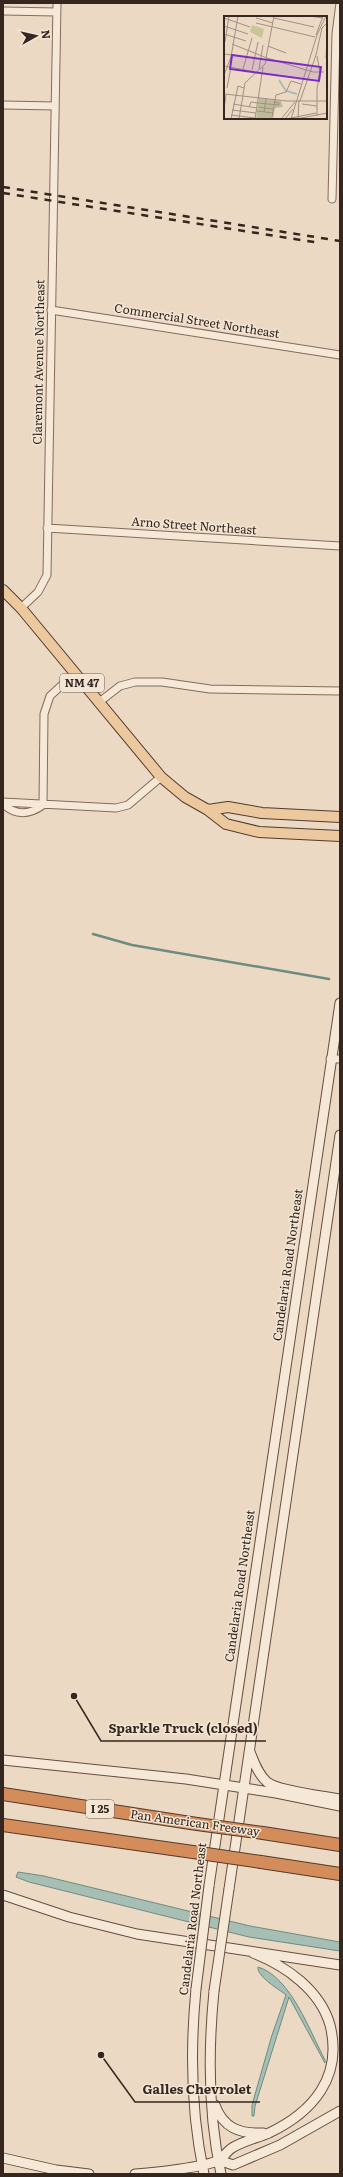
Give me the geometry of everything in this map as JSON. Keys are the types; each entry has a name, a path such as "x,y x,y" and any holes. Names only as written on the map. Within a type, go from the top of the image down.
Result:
{"highway":[{"name":"Pan American Freeway","path":"3,1794 340,1845"},
{"path":"3,1825 340,1874"}],"main road":[{"name":"NM 47","path":"3,590 21,608 98,703 161,777 185,797 208,810 226,824 260,832 340,836"},
{"path":"208,810 228,807 262,813 340,817"},
{"name":"Candelaria Road Northeast","path":"204,2174 195,2115 192,2065 196,1989 223,1784 335,1059 340,1002"},
{"path":"221,2174 211,2095 210,2043 214,1991 340,1135"},
{"path":"249,1750 255,1766 268,1783 278,1788 340,1798"},
{"path":"3,1760 223,1784 340,1806"},
{"path":"3,1895 103,1926 137,1934 340,1965"},
{"path":"135,2174 219,2160 232,2148 268,2133 297,2117 318,2096 330,2068 332,2039 325,2012 305,1985 287,1970 254,1953"},
{"path":"211,2095 217,2113 227,2125 235,2130 248,2134 268,2133"},
{"path":"219,2160 232,2165 297,2136 340,2111"},
{"path":"3,2158 56,2172 89,2174"}],"street":[{"name":"Claremont Avenue Northeast","path":"21,608 38,592 47,575 57,3"},
{"path":"332,199 336,34 340,3"},
{"path":"3,11 56,12"},
{"path":"3,105 55,106"},
{"name":"Commercial Street Northeast","path":"51,310 340,354"},
{"name":"Arno Street Northeast","path":"47,528 340,546"},
{"path":"43,805 44,714 50,696 74,674"},
{"path":"98,703 120,686 135,682 162,682 210,689 340,691"},
{"path":"3,803 22,802 43,805 116,808 128,805 161,777"},
{"path":"3,803 12,812 33,812 43,805"}],"shaded area":[{"path":"18,1872 44,1876 250,1926 340,1942 340,1951 249,1937 29,1882 16,1877"},
{"path":"258,1967 270,1973 290,1993 306,2021 325,2060 325,2063 289,1997 255,2106 254,2116 252,2116 252,2105 272,2035 286,1995 261,1975"}],"waterway":[{"path":"93,934 132,945 329,979"}],"railway":[{"path":"3,187 340,241"},
{"path":"3,193 320,243"}],"place":[{"name":"Sparkle Truck (closed)","path":"74,1696"},
{"name":"Galles Chevrolet","path":"101,2055"}]}
